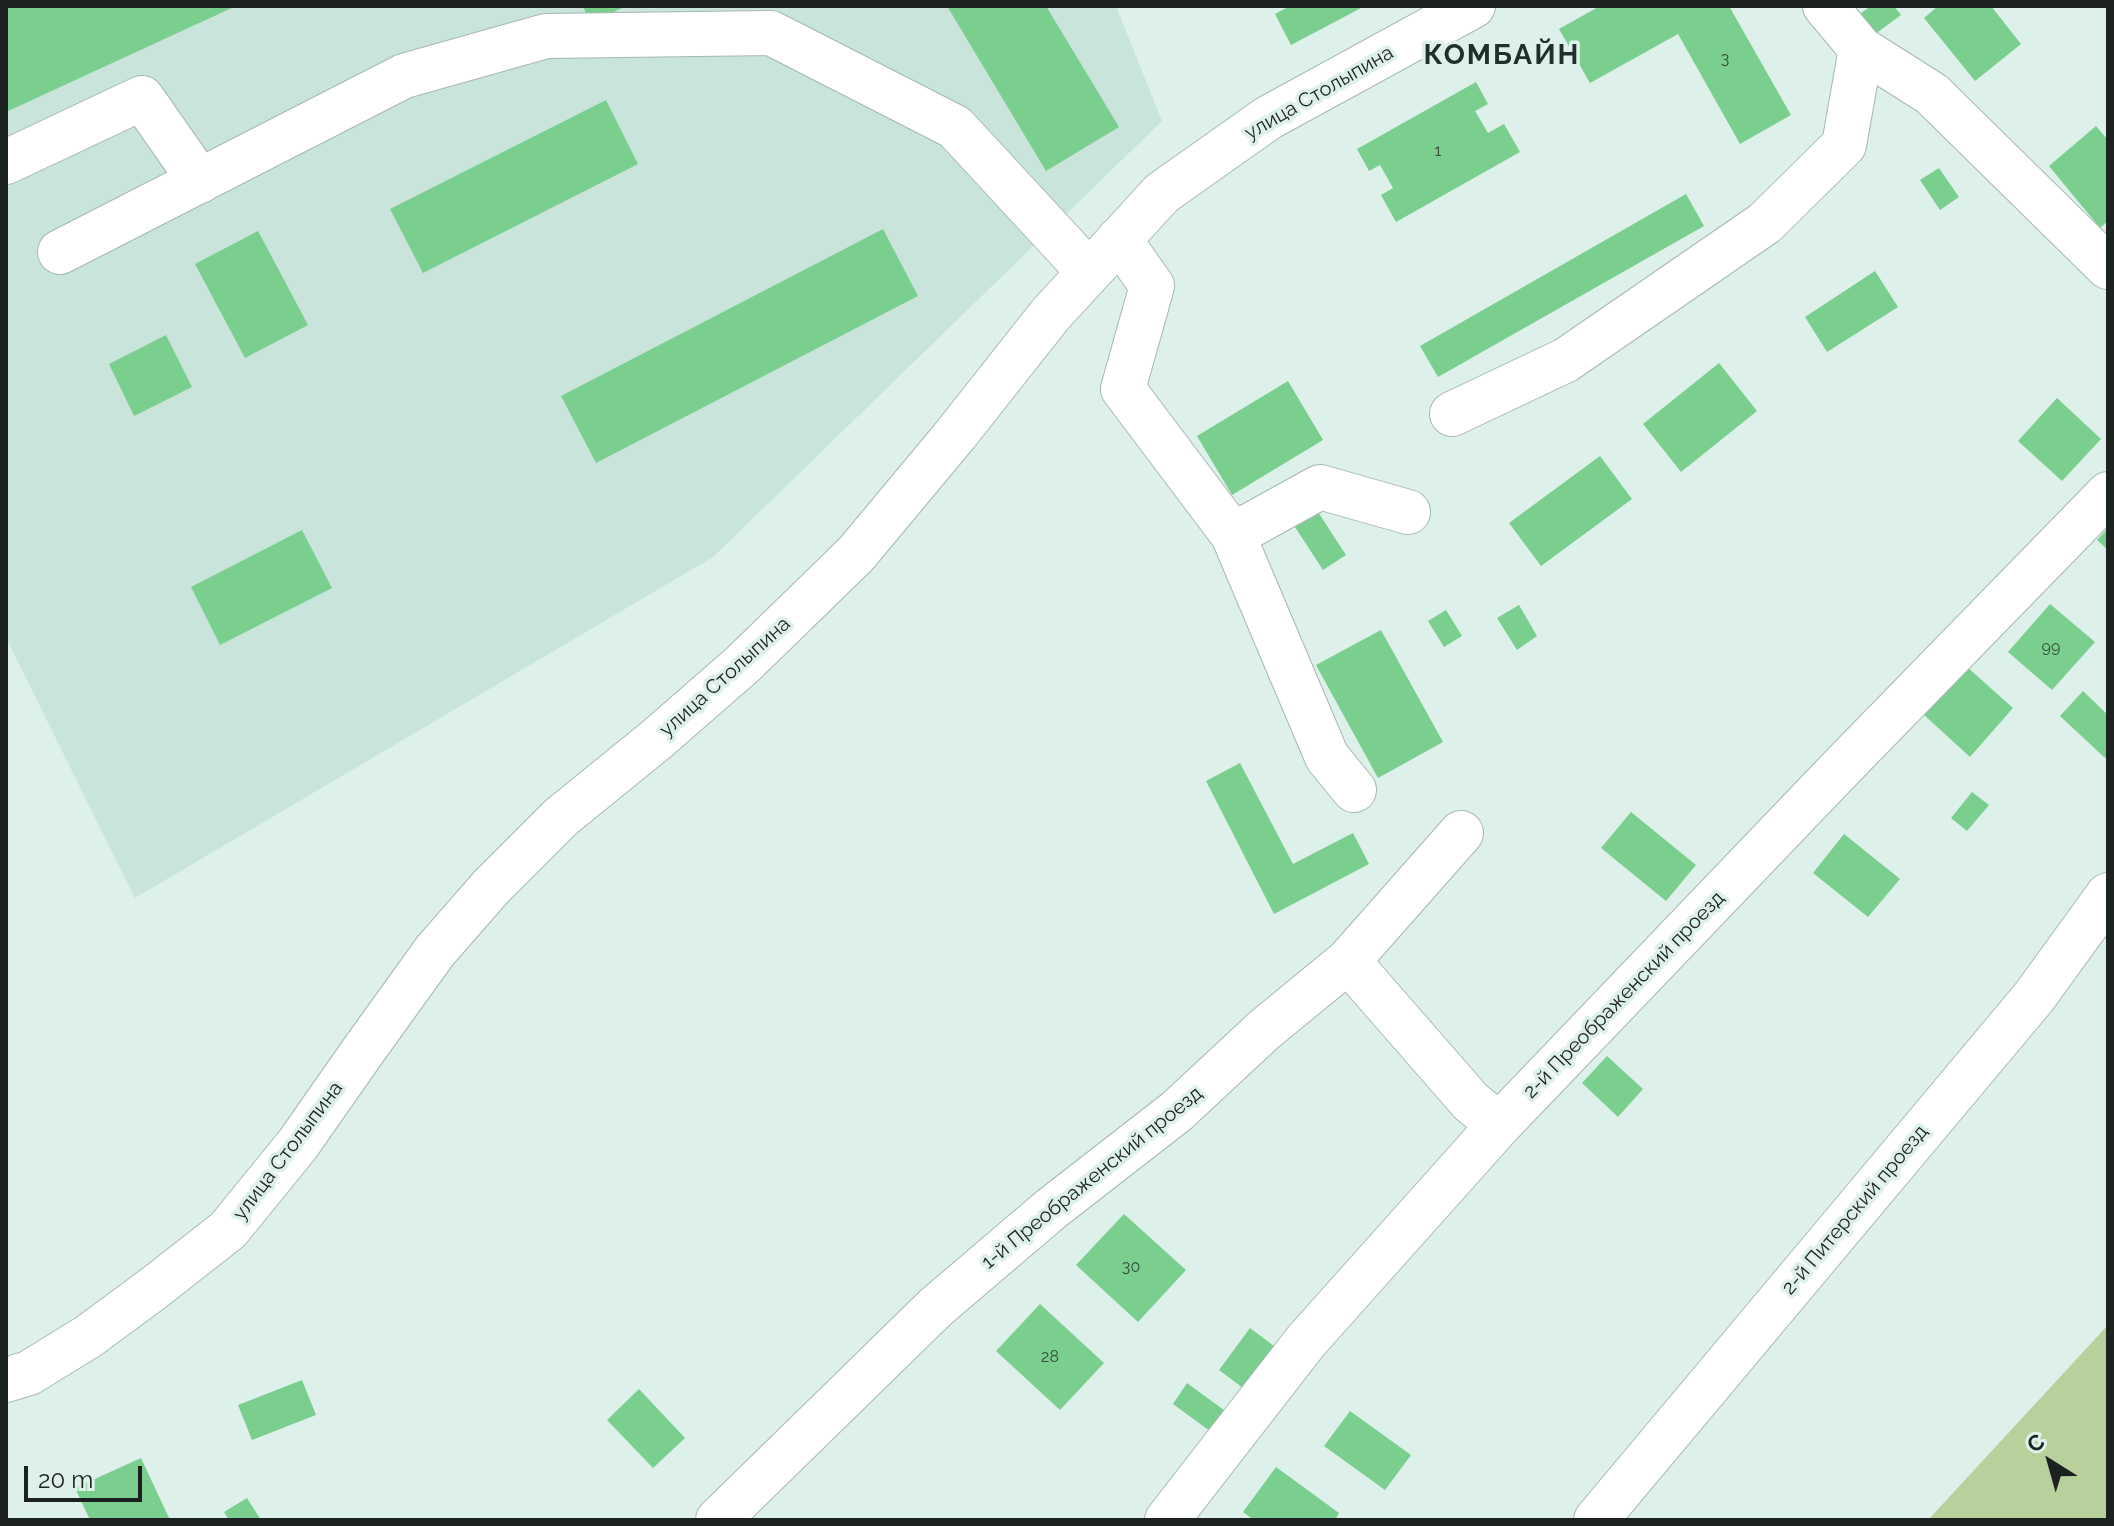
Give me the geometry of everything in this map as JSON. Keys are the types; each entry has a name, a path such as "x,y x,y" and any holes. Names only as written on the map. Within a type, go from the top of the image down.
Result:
{"street":[{"name":"улица Столыпина","path":"6,1380 29,1373 89,1336 228,1230 298,1144 435,951 491,887 561,817 743,664 856,554 1050,315 1162,193 1268,118 1473,6"},
{"path":"1843,19 1932,94 2108,267"},
{"path":"1452,414 1566,360 1765,223 1844,145 1843,19"},
{"path":"60,252 404,76 546,36 771,33 955,127 1089,272"},
{"path":"6,162 142,98 200,181"},
{"path":"1119,239 1152,286 1123,389 1233,535 1327,757 1354,790"},
{"path":"1233,535 1320,487 1408,512"},
{"name":"2-й Преображенский проезд","path":"1167,1520 1306,1341 1499,1125 2108,494"},
{"name":"1-й Преображенский проезд","path":"718,1520 936,1307 1051,1209 1177,1111 1264,1030 1348,961 1461,833"},
{"name":"2-й Питерский проезд","path":"1596,1520 2034,997 2108,895"},
{"path":"1348,961 1471,1102 1499,1125"}],"shaded area":[{"path":"6,6 1116,6 1162,121 713,557 135,898 6,638"}],"green space":[{"path":"2108,1325 2108,1520 1928,1520"}],"building":[{"path":"6,6 236,6 6,112"},
{"path":"583,6 626,6 590,23"},
{"path":"947,6 1046,6 1119,127 1046,171"},
{"path":"1290,6 1365,6 1291,45 1275,14"},
{"path":"1600,6 1729,6 1791,115 1740,144 1678,34 1590,83 1559,29"},
{"path":"1871,6 1894,6 1901,15 1863,43 1848,22"},
{"path":"1938,6 1991,6 2021,44 1975,81 1924,18"},
{"path":"1476,82 1488,104 1475,111 1488,133 1504,124 1520,152 1396,222 1381,195 1393,188 1380,165 1369,171 1357,149"},
{"path":"606,100 638,164 423,273 390,209"},
{"path":"2096,126 2108,140 2108,221 2100,228 2049,166"},
{"path":"1939,168 1959,197 1940,210 1920,180"},
{"path":"1686,194 1704,226 1438,377 1420,346"},
{"path":"883,229 918,296 596,463 561,396"},
{"path":"258,231 308,325 245,358 195,264"},
{"path":"1875,271 1898,307 1827,352 1805,317"},
{"path":"166,335 192,387 134,416 109,364"},
{"path":"1719,363 1757,411 1681,472 1643,424"},
{"path":"1288,381 1323,440 1232,495 1197,436"},
{"path":"2057,398 2101,439 2062,481 2018,441"},
{"path":"1600,456 1632,499 1541,566 1509,523"},
{"path":"1318,512 1346,555 1323,570 1295,527"},
{"path":"2108,528 2108,550 2097,540"},
{"path":"302,530 332,588 220,645 191,587"},
{"path":"2050,604 2095,642 2052,690 2008,652"},
{"path":"1519,605 1537,636 1517,650 1497,618"},
{"path":"1446,610 1462,636 1444,647 1428,621"},
{"path":"1381,630 1443,742 1378,778 1316,665"},
{"path":"1966,666 2013,708 1970,757 1923,714"},
{"path":"2083,691 2108,715 2108,754 2105,758 2060,716"},
{"path":"1240,763 1293,864 1353,833 1369,864 1274,914 1206,781"},
{"path":"1972,792 1989,805 1967,831 1951,818"},
{"path":"1631,812 1696,865 1666,901 1601,848"},
{"path":"1844,834 1900,879 1868,917 1813,873"},
{"path":"1607,1056 1643,1089 1618,1117 1582,1083"},
{"path":"1124,1214 1186,1270 1138,1322 1076,1265"},
{"path":"1040,1304 1104,1363 1060,1410 996,1351"},
{"path":"1250,1328 1278,1349 1247,1391 1219,1370"},
{"path":"302,1380 316,1415 252,1440 238,1405"},
{"path":"1187,1383 1228,1413 1214,1434 1173,1404"},
{"path":"639,1389 685,1438 653,1468 607,1420"},
{"path":"1350,1411 1411,1455 1385,1490 1324,1446"},
{"path":"141,1458 170,1520 90,1520 75,1488"},
{"path":"1276,1467 1339,1513 1335,1520 1254,1520 1243,1512"},
{"path":"247,1498 261,1520 229,1520 224,1512"}],"district":[{"name":"КОМБАЙН","path":"1502,56"}]}
